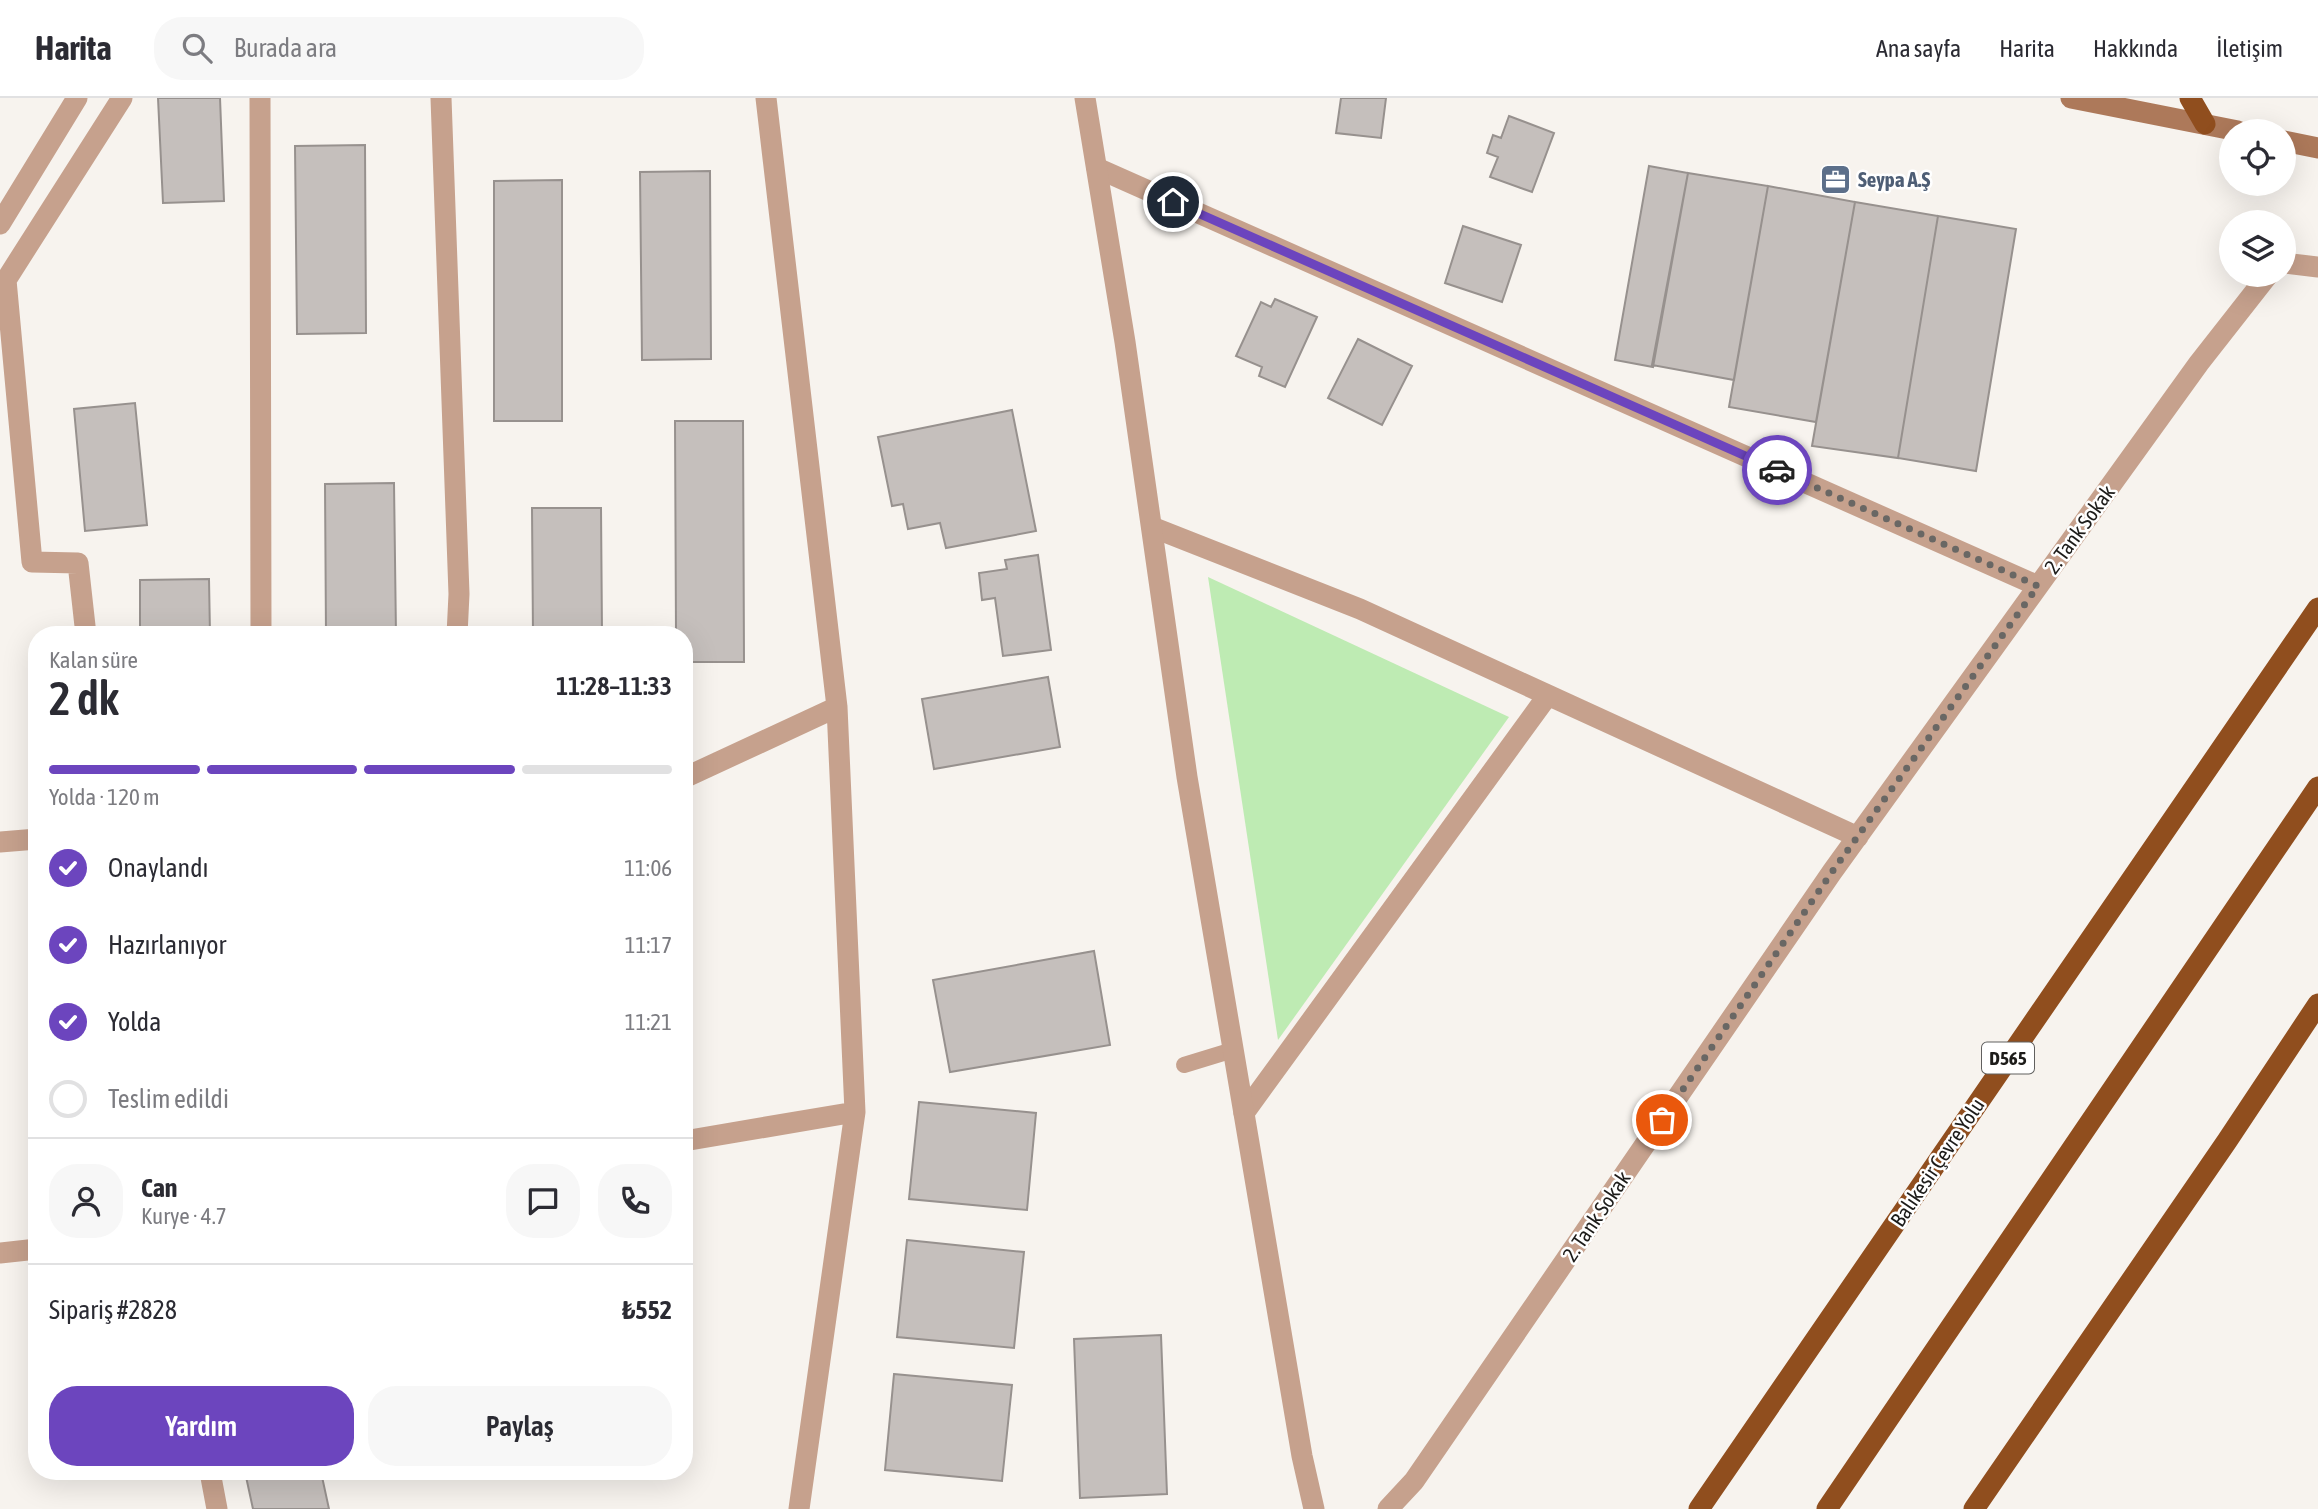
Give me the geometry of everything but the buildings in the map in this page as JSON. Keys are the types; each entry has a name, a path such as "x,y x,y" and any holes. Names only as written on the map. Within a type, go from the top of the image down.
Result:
{"highway":[{"path":"2190,98 2205,124"},
{"name":"Balıkesir Çevre Yolu","path":"1699,1509 2318,608"},
{"path":"1828,1509 2318,787"},
{"path":"1974,1509 2318,1004"}],"main road":[{"path":"2071,98 2219,127"},
{"path":"2296,143 2318,148"}],"street":[{"path":"0,224 77,98"},
{"path":"85,626 78,563 32,562 3,282 122,98"},
{"path":"260,98 261,626"},
{"path":"440,98 459,594 457,626"},
{"path":"766,98 837,707 855,1112 799,1509"},
{"path":"1085,98 1125,342 1187,777 1300,1442 1314,1509"},
{"path":"1097,168 2038,586"},
{"path":"2296,264 2318,267"},
{"name":"2. Tank Sokak","path":"1388,1509 1414,1481 1858,836 2199,363 2259,287"},
{"path":"1152,527 1360,609 1858,836"},
{"path":"1244,1113 1548,695"},
{"path":"693,774 837,707"},
{"path":"0,842 28,840"},
{"path":"693,1139 855,1112"},
{"path":"0,1253 28,1250"},
{"path":"212,1480 217,1509"}],"lane":[{"path":"1184,1065 1233,1050"}],"green space":[{"path":"1208,577 1509,717 1278,1040"}],"way so far":[{"path":"1662,1120 1832,872 2038,586 1777,470"}],"place":[{"name":"Seypa A.Ş","path":"1835,179"}],"route":[{"path":"1173,202 1777,470"}]}
